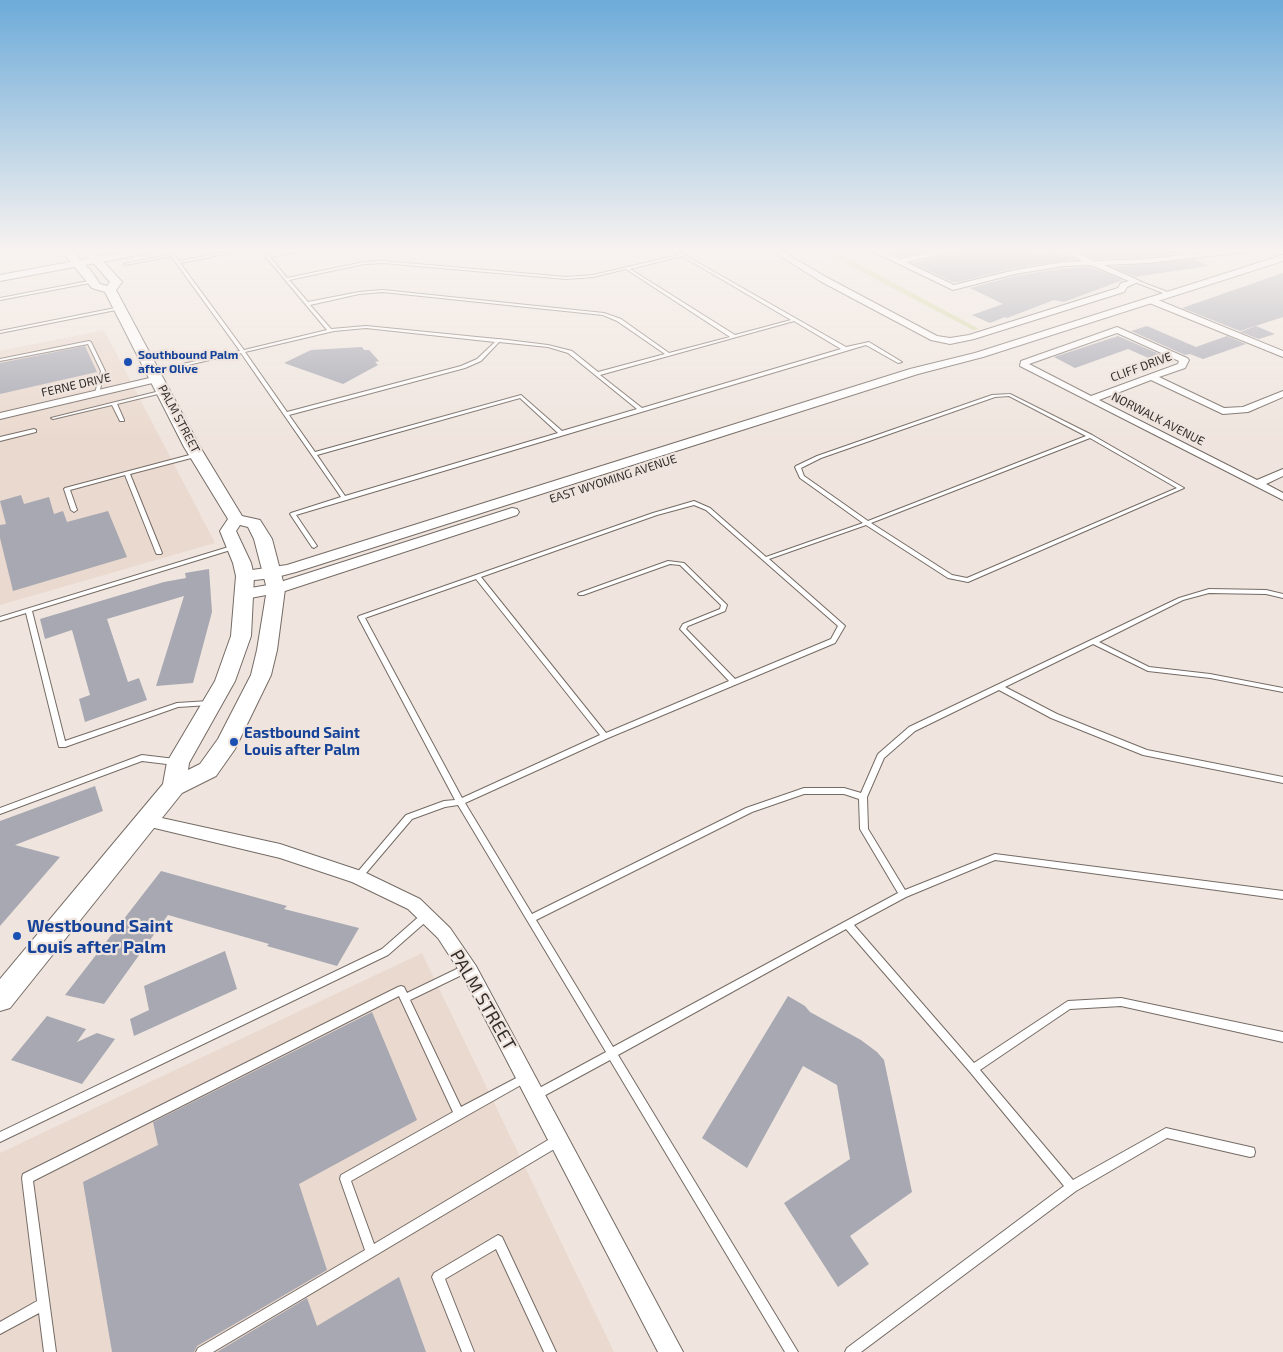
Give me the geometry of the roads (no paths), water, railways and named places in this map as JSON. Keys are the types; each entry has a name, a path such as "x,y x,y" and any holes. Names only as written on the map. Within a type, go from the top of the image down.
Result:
{"main road":[{"name":"PALM STREET","path":"122,312 198,455 236,518"},
{"path":"0,999 174,787 208,770 227,743 243,714 263,666 273,617 274,581 263,539 254,524 236,518 228,531 235,547 245,585 241,636 214,703 178,762 174,787"}],"street":[{"path":"886,312 934,338 950,341 971,337 1050,312"},
{"name":"EAST WYOMING AVENUE","path":"245,585 274,581 904,374 979,355 1112,312"},
{"path":"1180,312 1283,354"},
{"name":"NORWALK AVENUE","path":"1118,330 1024,362 1025,366 1283,497"},
{"name":"CLIFF DRIVE","path":"1091,399 1182,366 1184,360 1118,330"},
{"path":"1151,377 1224,411 1245,410 1283,394"},
{"name":"FERNE DRIVE","path":"0,416 97,393 159,381"},
{"path":"1257,484 1283,472"},
{"name":"PALM STREET","path":"148,821 280,851 358,877 414,904 444,933 467,968 536,1095 671,1352"}],"lane":[{"path":"0,332 100,312"},
{"path":"214,312 344,498"},
{"path":"314,312 330,331"},
{"path":"586,312 604,314 619,320 669,355"},
{"path":"695,312 734,337"},
{"path":"781,312 845,349"},
{"path":"597,374 795,320"},
{"path":"53,418 114,403 159,381 243,352 330,331 366,327 548,346 570,352 641,410"},
{"path":"286,414 463,367 479,360 499,340"},
{"path":"0,360 89,342 103,371 97,393"},
{"path":"314,546 294,514 867,343 900,362"},
{"path":"1010,395 1090,436 1181,488 968,580 950,578 867,523 802,477 798,467 819,457 994,396 1010,395"},
{"path":"313,454 521,396 561,433"},
{"path":"114,403 122,420"},
{"path":"0,439 34,431"},
{"path":"765,559 867,523 1090,436"},
{"path":"74,510 67,490 198,455"},
{"path":"127,474 158,553"},
{"path":"358,877 409,817 444,804 460,802 605,736 832,641 842,626 708,509 694,503 654,514 478,577 360,616 460,802 792,1352"},
{"path":"0,619 235,547"},
{"path":"581,594 670,562 682,564 724,605 723,610 685,625 683,629 734,682"},
{"path":"478,577 605,736"},
{"path":"903,894 864,829 864,797 881,756 912,730 1181,599 1209,590 1266,592 1283,596"},
{"path":"28,610 62,745 177,705 214,703"},
{"path":"1094,642 1148,669 1210,676 1283,690"},
{"path":"999,688 1054,716 1146,753 1283,780"},
{"path":"0,811 142,758 178,762"},
{"path":"530,919 749,810 804,791 844,791 864,797"},
{"path":"536,1095 903,894 995,857 1283,896"},
{"path":"0,1137 385,952 426,916"},
{"path":"847,924 1072,1187"},
{"path":"405,998 467,968"},
{"path":"50,1352 27,1178 401,990 459,1114"},
{"path":"973,1069 1068,1005 1121,1002 1283,1037"},
{"path":"371,1252 345,1179 526,1077"},
{"path":"850,1352 1072,1187 1166,1133 1250,1152"},
{"path":"202,1352 559,1140"},
{"path":"468,1352 438,1277 498,1241 550,1352"},
{"path":"0,1328 43,1304"}],"place":[{"name":"Southbound Palm after Olive","path":"128,362"},
{"name":"Eastbound Saint Louis after Palm","path":"234,742"},
{"name":"Westbound Saint Louis after Palm","path":"17,936"}]}
